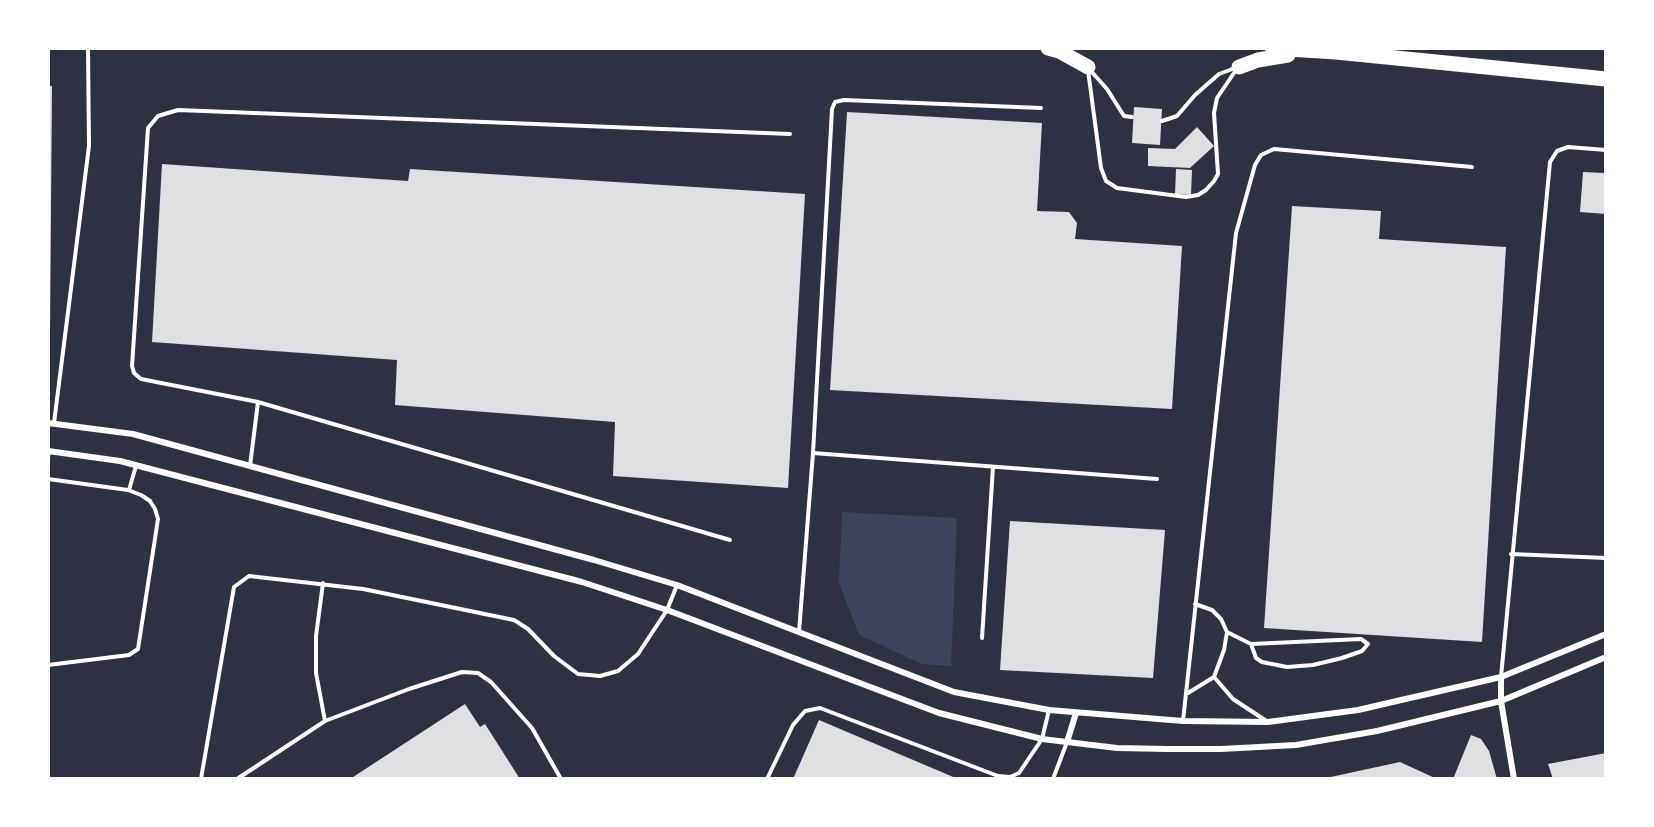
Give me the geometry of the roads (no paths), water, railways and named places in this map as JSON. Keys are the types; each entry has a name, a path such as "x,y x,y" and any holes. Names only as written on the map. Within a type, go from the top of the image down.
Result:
{"highway":[{"path":"1048,48 1059,51 1088,67"},
{"path":"1272,48 1336,52 1606,79"},
{"path":"1239,67 1276,56 1336,52"}],"street":[{"path":"51,423 133,434 594,560 677,585 954,692 1049,710 1183,722 1268,722 1358,710 1501,677 1606,634"},
{"path":"48,454 137,465 582,582 667,610 939,713 1042,739 1117,748 1221,749 1296,745 1377,731 1501,701 1606,657"},
{"path":"1501,677 1501,701 1514,779"},
{"path":"1067,742 1076,712"}],"lane":[{"path":"51,423 89,146 88,49"},
{"path":"1088,67 1100,157 1106,181 1117,188 1186,197 1198,195 1206,190 1218,174 1214,112 1217,98 1239,67"},
{"path":"1088,67 1124,116 1132,117"},
{"path":"1162,121 1177,116 1195,95 1219,74 1239,67"},
{"path":"799,633 813,453 831,121 835,102 844,100 1041,108"},
{"path":"730,540 258,402 141,379 134,374 132,366 148,128 158,116 178,110 790,134"},
{"path":"1501,677 1550,162 1557,151 1568,147 1606,150"},
{"path":"1183,722 1236,233 1255,165 1261,155 1274,149 1472,167"},
{"path":"250,466 258,402"},
{"path":"813,453 1157,479"},
{"path":"129,490 137,465"},
{"path":"982,638 993,467"},
{"path":"48,479 129,490 150,501 158,519 138,649 129,655 48,665"},
{"path":"1511,554 1606,558"},
{"path":"201,779 234,587 249,576 363,589 513,620 528,629 554,656 578,674 600,676 618,671 638,654 667,610 677,585"},
{"path":"323,583 316,636 316,664 325,721"},
{"path":"1187,693 1214,677 1224,650 1227,632 1221,619 1212,610 1195,604"},
{"path":"1227,632 1251,644 1361,639 1368,644 1362,651 1342,658 1313,665 1287,667 1262,662 1256,658 1251,644"},
{"path":"237,779 325,721 409,689 462,672 478,673 491,682 532,728 561,779"},
{"path":"1214,677 1233,699 1268,722"},
{"path":"767,779 793,725 805,711 820,708 998,776 1010,777 1019,773 1042,739 1049,710"},
{"path":"1053,779 1067,742"}]}
